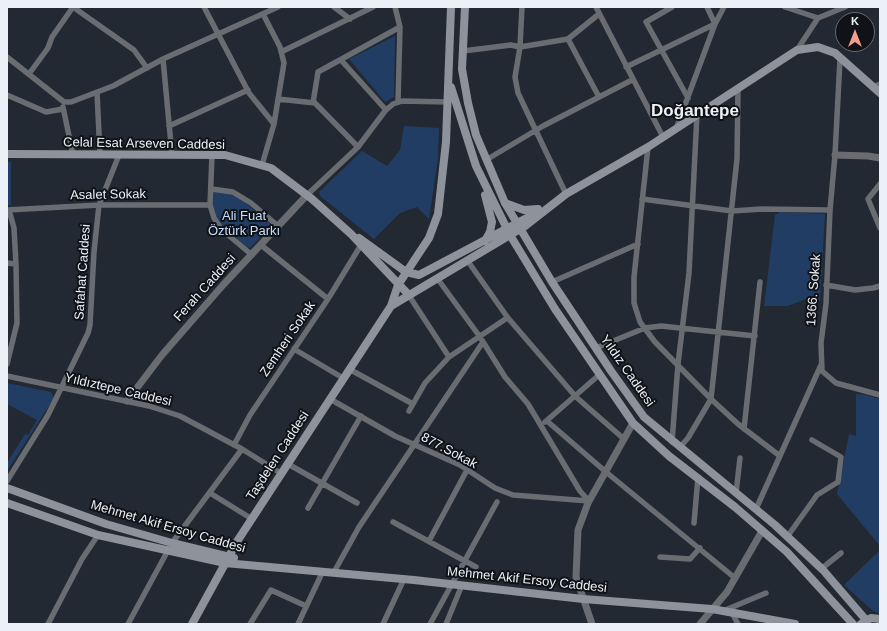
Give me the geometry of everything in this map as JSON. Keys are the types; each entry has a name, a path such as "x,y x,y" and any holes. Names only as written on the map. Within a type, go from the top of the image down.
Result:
{"main road":[{"path":"391,306 398,285 408,273 429,238 438,214 444,171 451,7"},
{"name":"Yıldız Caddesi","path":"465,7 462,69 476,136 505,203 518,226 552,282 596,348 644,417 672,442 756,509 787,537 821,569 864,622 880,619"},
{"path":"391,306 467,260 508,232 534,219 546,207 566,194 648,147 797,50 818,47 835,54 876,85 880,93"},
{"name":"Yıldız Caddesi","path":"449,80 476,166 508,232 555,309 633,423 669,456 698,477 787,552 807,572 846,618 854,624"},
{"name":"Celal Esat Arseven Caddesi","path":"7,154 225,155 271,168 307,195 351,234"},
{"path":"476,166 492,222 490,232 485,241"},
{"path":"505,203 524,210 546,207"},
{"path":"408,273 424,273 485,241 508,232"},
{"path":"351,234 408,273 416,284 411,293"},
{"path":"351,234 398,285 411,293"},
{"name":"Taşdelen Caddesi","path":"192,624 227,559 252,519 391,306"},
{"name":"Mehmet Akif Ersoy Caddesi","path":"7,488 106,524 227,559"},
{"name":"Mehmet Akif Ersoy Caddesi","path":"7,503 98,536 167,550 227,559 255,565 462,585 583,599 712,609 795,624"}],"street":[{"path":"30,74 48,48 52,37 73,7 134,50 147,68"},
{"path":"204,7 248,90 274,124"},
{"path":"7,57 64,102 71,102 113,86 163,59 278,7"},
{"path":"334,7 350,19"},
{"path":"281,52 373,7"},
{"path":"395,7 400,27 398,102"},
{"path":"522,7 520,47 516,77 517,88 535,130 566,194"},
{"path":"596,7 632,80 663,137"},
{"path":"672,7 646,22 688,98"},
{"path":"707,7 715,24"},
{"path":"676,129 715,24 724,7"},
{"path":"784,7 818,18"},
{"path":"797,50 818,18 845,7"},
{"path":"262,165 274,124 284,63 281,52 263,14"},
{"path":"463,51 511,45 520,47 568,39 599,14"},
{"path":"626,67 662,51 715,24"},
{"path":"313,103 318,72 400,27"},
{"path":"568,39 599,97"},
{"path":"163,59 172,155"},
{"name":"1366. Sokak","path":"756,509 822,362 821,343 835,155 840,59"},
{"path":"341,60 386,110"},
{"path":"486,160 535,130 632,80"},
{"path":"680,447 688,438 711,399 737,159 738,88"},
{"path":"169,126 248,90"},
{"path":"97,92 100,155"},
{"path":"7,95 46,112 63,109"},
{"path":"278,99 313,103 322,109 358,147"},
{"path":"64,102 63,109 73,155"},
{"path":"307,195 358,147 386,110 398,102 448,102"},
{"path":"672,442 678,364 689,272 694,206 697,114"},
{"path":"648,147 634,275 634,303 640,322 655,342 711,399 744,429 780,456"},
{"name":"Safahat Caddesi","path":"7,481 62,388 90,324 94,252 99,205 119,155"},
{"path":"212,155 212,189 210,205 214,218 221,229 252,255"},
{"path":"835,155 880,158"},
{"path":"880,184 868,199 880,228"},
{"path":"212,189 233,192 251,203 278,226"},
{"name":"Ferah Caddesi","path":"127,401 162,354 307,195"},
{"path":"642,199 732,211 762,209 830,210"},
{"name":"Asalet Sokak","path":"8,210 99,205 210,205"},
{"path":"7,364 17,323 14,228 8,210"},
{"path":"552,282 638,244"},
{"path":"261,245 328,299"},
{"name":"Zemheri Sokak","path":"234,445 250,415 328,299 361,245"},
{"path":"467,260 507,318 575,396 624,439"},
{"path":"7,263 16,264"},
{"path":"437,278 482,340 505,377 528,404 580,490 589,501"},
{"path":"744,429 760,282"},
{"path":"826,285 855,290 880,286"},
{"path":"411,293 449,357"},
{"path":"409,411 425,384 449,357 482,340 507,318"},
{"path":"596,348 644,328 661,326 754,336"},
{"path":"334,572 359,527 415,445 482,340"},
{"path":"294,349 343,378"},
{"path":"822,362 822,371 836,384 880,395"},
{"path":"349,369 413,404"},
{"path":"541,426 600,375"},
{"name":"Yıldıztepe Caddesi","path":"7,376 149,406 180,416 242,449 282,474"},
{"name":"877.Sokak","path":"330,399 415,445 467,470 495,488 513,495 589,501"},
{"path":"308,508 361,416"},
{"path":"547,420 606,472 735,578"},
{"path":"592,624 576,576 578,530 589,501 633,423"},
{"path":"787,537 817,495 838,482 841,457 812,440"},
{"path":"128,624 167,550 242,449"},
{"path":"736,493 740,458"},
{"path":"288,464 357,503"},
{"path":"429,541 467,470"},
{"path":"694,523 698,477"},
{"path":"210,493 252,519"},
{"path":"430,624 497,502"},
{"path":"393,522 476,567"},
{"path":"700,624 727,592 762,531"},
{"path":"48,624 82,559 98,536"},
{"path":"660,557 690,559 700,548"},
{"path":"821,569 841,553"},
{"path":"298,624 323,571"},
{"path":"383,624 404,579"},
{"path":"446,624 462,585"},
{"path":"250,624 271,590 306,606"},
{"path":"723,611 766,593"},
{"path":"732,613 738,624"}],"green space":[{"path":"395,36 394,97 385,102 349,59"},
{"path":"404,126 439,128 438,158 429,219 417,207 400,213 374,239 320,196 319,192 362,151 387,166 400,150"},
{"path":"7,162 11,162 11,205 7,205"},
{"name":"Ali Fuat Öztürk Parkı","path":"213,192 225,192 236,195 272,225 250,248 247,247 219,223 213,209"},
{"path":"780,212 825,214 820,301 806,299 788,306 764,306 775,215"},
{"path":"7,383 51,392 54,398 7,471 7,463 25,434 28,435 37,420 7,404"},
{"path":"856,394 880,399 880,546 837,494 849,434 856,436"},
{"path":"880,550 880,614 872,610 844,585"}],"district":[{"name":"Doğantepe","path":"695,111"}]}
